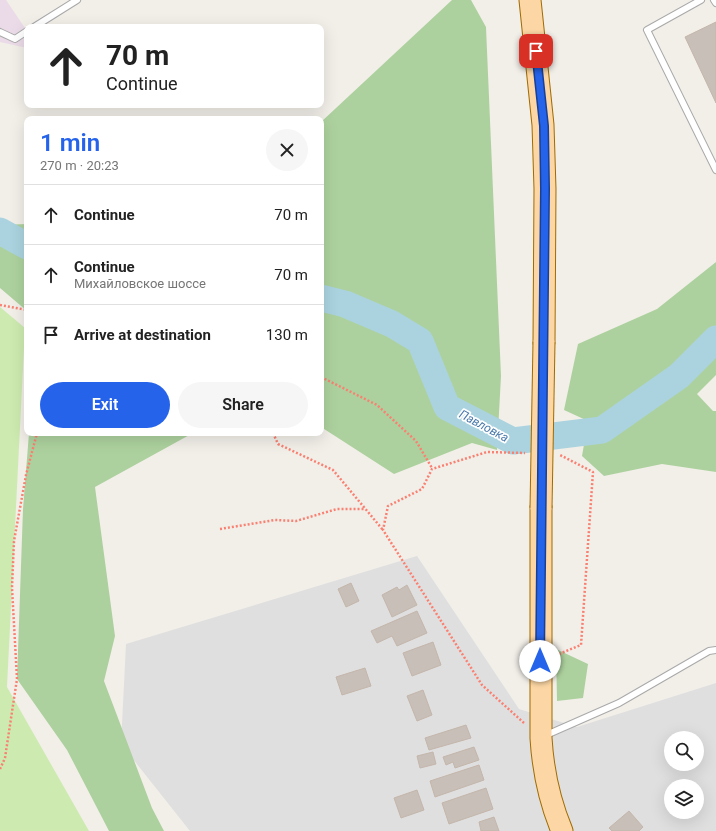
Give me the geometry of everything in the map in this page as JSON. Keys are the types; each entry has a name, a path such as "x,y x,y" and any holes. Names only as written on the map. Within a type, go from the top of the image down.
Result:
{"main road":[{"path":"530,0 544,126 545,189 541,508 541,738 543,767 549,798 562,831"}],"lane":[{"path":"39,24 77,0"},
{"path":"701,0 647,30 716,170"},
{"path":"0,32 15,39 24,33"},
{"path":"541,738 619,703 709,652 716,650"}],"path":[{"path":"0,305 24,309"},
{"path":"324,378 377,405 416,441 432,469"},
{"path":"0,769 5,758 17,679 12,588 14,541 26,475 36,436"},
{"path":"274,436 278,444 333,470 383,530 482,685 541,738"},
{"path":"383,530 388,506 422,489 432,469 487,452 514,452"},
{"path":"540,661 581,645 593,472 560,455"},
{"path":"220,528 275,520 296,522 337,509 366,509"}],"shaded area":[{"path":"0,0 6,0 24,27 24,47 0,42"},
{"path":"417,556 519,709 577,727 716,683 716,831 190,831 121,744 126,644"}],"green space":[{"path":"452,0 471,0 486,27 501,376 497,450 472,443 394,474 324,429 324,119"},
{"path":"24,224 24,308 0,288 0,225"},
{"path":"716,262 716,375 697,394 713,411 716,411 716,472 662,464 604,476 582,456 588,421 564,410 578,344 657,309"},
{"path":"0,307 24,327 7,687 89,831 0,831"},
{"path":"29,436 188,436 95,487 115,636 104,681 152,808 164,831 109,831 67,750 17,679 23,509"},
{"path":"556,649 588,664 583,698 557,701"}],"building":[{"path":"716,22 716,103 685,37"},
{"path":"351,583 359,601 346,607 338,589"},
{"path":"407,585 417,605 392,617 382,595 397,587 399,590"},
{"path":"417,611 427,633 397,646 392,636 377,643 371,631"},
{"path":"433,642 441,665 412,676 403,653"},
{"path":"365,668 371,686 342,695 336,677"},
{"path":"423,690 432,715 417,721 407,696"},
{"path":"466,725 471,738 429,750 425,738"},
{"path":"474,747 479,760 455,768 453,762 446,765 443,757"},
{"path":"433,752 436,764 420,768 417,756"},
{"path":"479,765 484,780 435,797 430,781"},
{"path":"486,788 493,809 449,824 442,803"},
{"path":"417,790 424,810 401,818 394,798"},
{"path":"629,811 643,827 639,831 612,831 609,828"},
{"path":"494,817 499,831 481,831 479,822"}],"waterway":[{"name":"Павловка","path":"0,231 24,244"},
{"name":"Павловка","path":"324,299 345,304 392,324 420,341 447,407 513,441 602,430 679,376 716,339"}],"route":[{"path":"536,51 544,126 545,189 540,661"}]}
